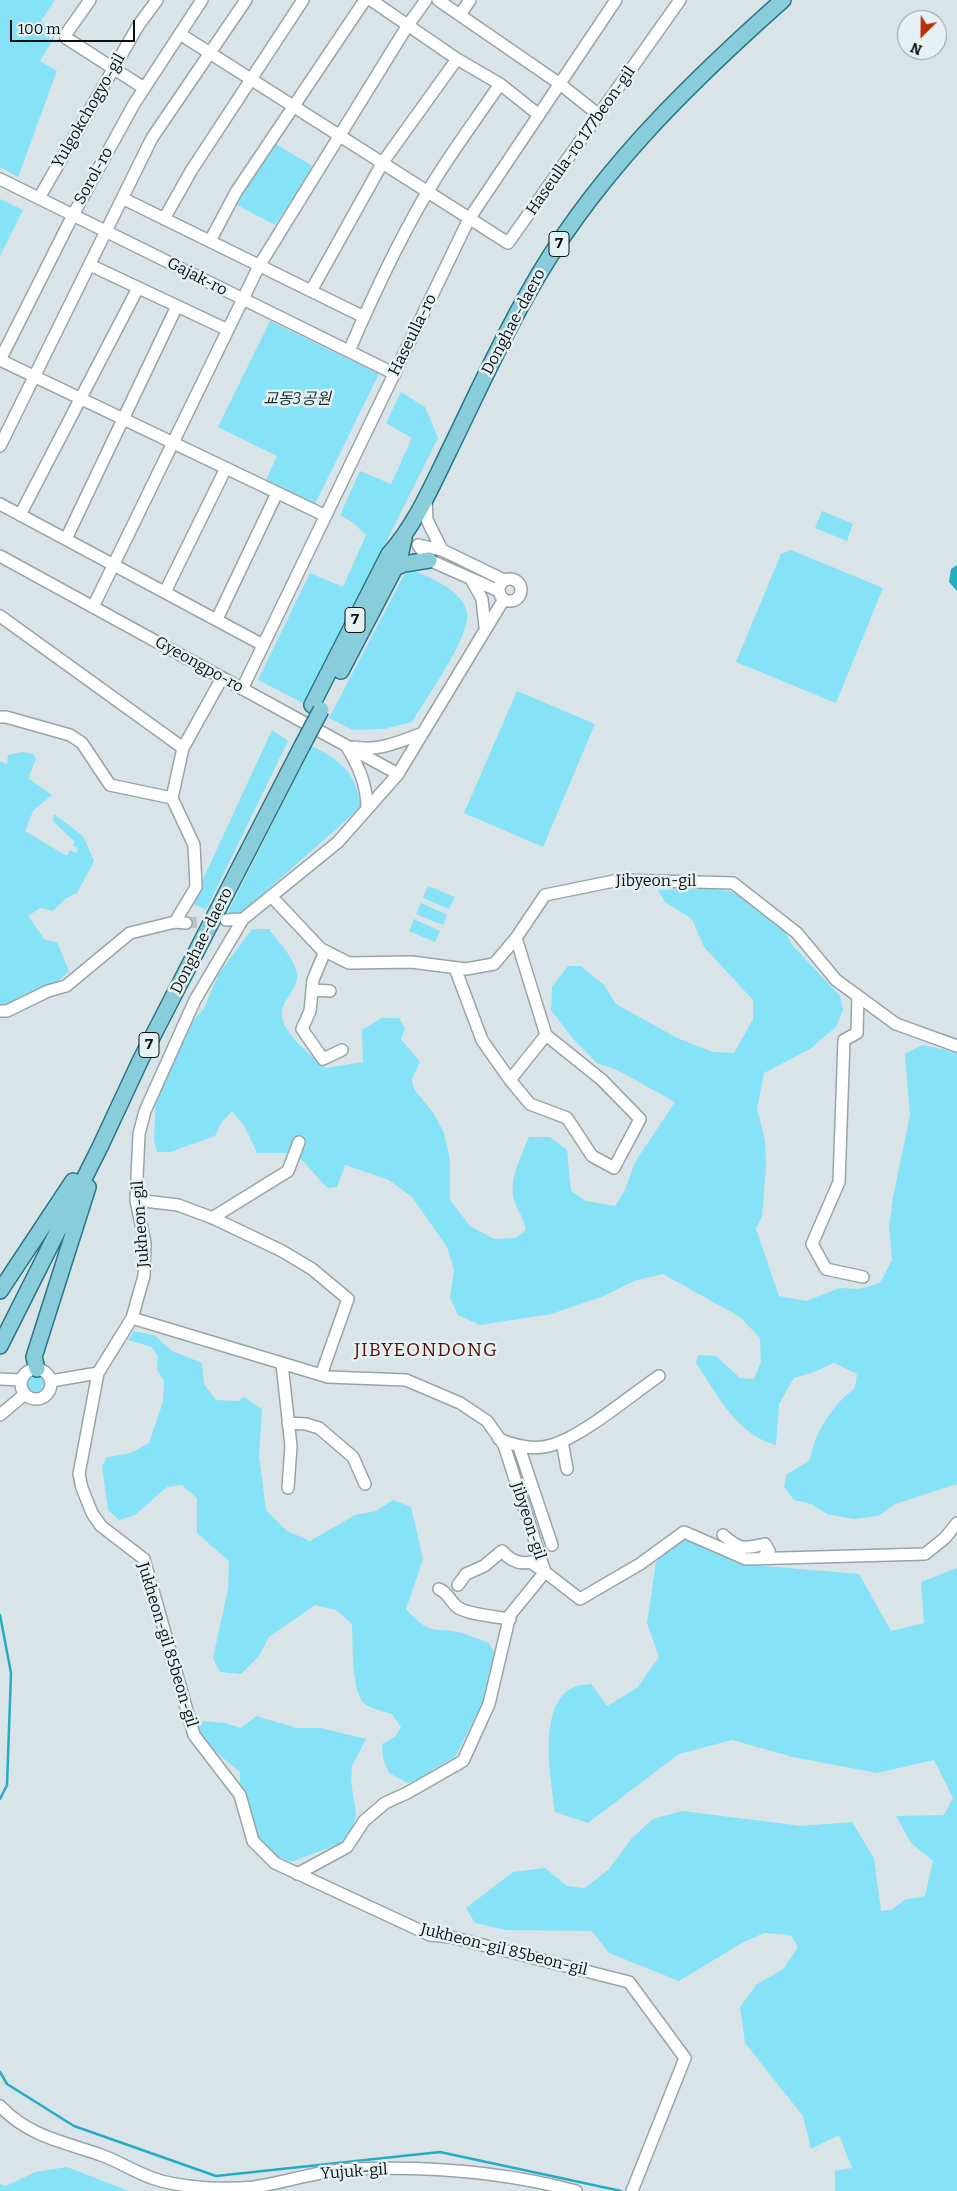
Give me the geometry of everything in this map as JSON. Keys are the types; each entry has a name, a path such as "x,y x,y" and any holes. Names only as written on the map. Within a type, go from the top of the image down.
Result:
{"main road":[{"name":"Donghae-daero","path":"0,1346 316,708 389,554 404,537 426,497 527,294 580,213 610,172 688,86 783,0"},
{"name":"Donghae-daero","path":"316,708 395,568 404,537"},
{"path":"395,568 404,564 429,560"},
{"name":"Donghae-daero","path":"0,1327 174,976 298,744"},
{"path":"37,1369 34,1357 100,1147"},
{"path":"0,1291 73,1181"}],"street":[{"path":"90,0 66,34 66,38 144,88"},
{"name":"Yulgokchogyo-gil","path":"39,198 113,69 157,0"},
{"name":"Sorol-ro","path":"0,360 72,214 144,88 202,0"},
{"path":"0,446 124,199 152,138 246,0"},
{"path":"164,219 191,171 303,0"},
{"path":"210,241 236,192 365,0"},
{"path":"371,0 457,58 500,84 539,115"},
{"path":"94,607 260,266 408,25 426,0"},
{"path":"438,0 560,84 599,115"},
{"path":"460,15 470,0"},
{"name":"Haseulla-ro","path":"242,689 469,219 616,0"},
{"name":"Haseulla-ro 177beon-gil","path":"469,219 508,243 680,0"},
{"path":"180,34 383,162 469,219"},
{"path":"311,291 383,162 457,58"},
{"path":"349,351 364,317 428,191 500,84"},
{"name":"Gajak-ro","path":"0,179 395,374"},
{"path":"124,199 364,317"},
{"path":"90,265 228,330"},
{"path":"20,514 138,288"},
{"path":"66,539 177,306"},
{"path":"0,360 326,516"},
{"path":"165,592 226,468"},
{"path":"217,620 277,493"},
{"path":"426,497 427,520 442,550"},
{"path":"0,504 263,645"},
{"path":"404,537 418,545 442,550 504,580 516,580 521,589 517,598 511,601 471,578 429,560 418,545"},
{"name":"Gyeongpo-ro","path":"0,556 398,774"},
{"path":"471,578 482,599 485,627"},
{"path":"502,595 500,584 504,580"},
{"name":"Jukheon-gil","path":"98,1373 132,1318 144,1276 145,1243 136,1200 139,1134 145,1111 195,1000 243,919 338,842 398,774 502,595"},
{"path":"0,616 183,748"},
{"path":"0,1011 7,1011 48,991 66,986 130,933 181,923 196,887 194,845 172,798 183,748 222,678"},
{"path":"0,717 70,735 82,743 110,785 172,798"},
{"path":"346,745 363,748 388,745 423,733"},
{"path":"346,745 360,768 365,782 367,809"},
{"name":"Jibyeon-gil","path":"271,896 325,951 349,963 411,962 466,969 494,964 516,938 544,895 619,880 733,883 797,933 836,980 896,1024 957,1046"},
{"path":"226,920 243,919"},
{"path":"455,968 482,1040 510,1080 530,1104 567,1118 592,1156 614,1168 640,1119 602,1080 546,1035 516,938"},
{"path":"325,951 313,980 310,1011 302,1029 322,1059 342,1050"},
{"path":"312,990 330,991"},
{"path":"858,996 857,1033 844,1040 839,1182 812,1244 826,1270 863,1277"},
{"path":"510,1080 546,1035"},
{"path":"212,1218 288,1171 299,1142"},
{"path":"136,1200 178,1204 212,1218 297,1260 312,1269 348,1299 321,1375"},
{"name":"Jibyeon-gil","path":"132,1318 321,1375 406,1380 467,1408 487,1421 504,1446 534,1533 545,1572 580,1599 640,1564 684,1532 746,1559 925,1554 945,1538 957,1523"},
{"path":"282,1364 291,1446 288,1488"},
{"path":"37,1369 46,1373 51,1381 50,1390 43,1397 34,1399 25,1394 21,1380 27,1372 37,1369"},
{"path":"51,1381 98,1373"},
{"name":"Jukheon-gil 85beon-gil","path":"98,1373 80,1474 82,1488 92,1513 101,1526 144,1559 194,1735 240,1795 253,1841 275,1863 430,1935 451,1937 629,1982 685,2058 632,2191"},
{"path":"500,1439 519,1447 551,1446 575,1434 659,1376"},
{"path":"0,1378 21,1380"},
{"path":"0,1415 25,1394"},
{"path":"288,1424 306,1424 319,1428 353,1456 365,1484"},
{"path":"562,1441 567,1469"},
{"path":"519,1447 552,1546"},
{"path":"723,1535 733,1544 744,1549 765,1544 769,1550 762,1558"},
{"path":"297,1874 347,1847 364,1821 385,1803 407,1793 463,1761 489,1704 510,1615 545,1572 530,1562 523,1564 515,1561 502,1551 484,1566 466,1574 458,1585"},
{"path":"439,1589 446,1592 456,1606 465,1611 510,1619"},
{"name":"Yujuk-gil","path":"0,2106 26,2128 62,2144 101,2155 154,2179 196,2186 292,2186 324,2171 386,2168 452,2170 520,2179 576,2191"}],"green space":[{"path":"0,0 55,0 41,21 57,33 40,61 57,71 18,177 0,167"},
{"path":"276,144 314,167 275,225 235,204"},
{"path":"0,199 23,210 0,256"},
{"name":"교동3공원","path":"270,321 379,374 315,504 266,480 277,456 218,427"},
{"path":"401,392 425,407 438,438 305,704 258,680 310,573 343,587 366,535 352,522 340,515 360,471 391,484 412,438 386,423"},
{"path":"822,511 853,524 847,541 815,528"},
{"path":"791,550 883,588 836,703 736,662 781,554"},
{"path":"412,570 445,586 459,598 467,613 462,637 446,668 412,722 384,729 353,730 329,718 404,575"},
{"path":"517,691 595,724 543,847 464,813"},
{"path":"272,730 288,741 206,910 192,903"},
{"path":"312,746 332,757 346,769 355,785 361,807 240,914 226,916"},
{"path":"22,752 33,754 36,759 28,778 52,795 33,811 25,831 67,856 70,850 76,853 78,849 73,845 75,842 53,821 54,814 83,836 94,861 77,893 65,899 53,911 40,908 28,916 45,940 57,942 69,971 53,986 0,1009 0,761 7,764 8,755"},
{"path":"428,886 455,897 449,909 423,898"},
{"path":"710,889 730,891 746,899 782,927 793,946 840,996 843,1010 836,1027 810,1049 764,1073 757,1109 765,1140 766,1167 762,1216 756,1229 779,1296 806,1301 840,1288 859,1289 880,1283 892,1260 889,1226 910,1115 905,1054 922,1045 957,1052 957,1484 895,1504 878,1516 853,1519 827,1514 811,1504 794,1500 784,1487 786,1475 810,1460 820,1429 832,1411 855,1388 857,1374 834,1363 794,1378 779,1404 776,1445 762,1440 739,1423 729,1412 696,1363 698,1355 716,1356 740,1378 754,1379 761,1362 760,1338 740,1317 663,1274 637,1280 601,1297 551,1314 480,1325 458,1315 450,1298 454,1270 447,1247 412,1197 389,1180 345,1165 337,1187 327,1188 294,1153 257,1153 245,1127 232,1111 221,1123 215,1136 170,1152 157,1152 154,1140 156,1096 188,1025 204,1009 219,973 252,929 269,929 291,959 297,973 296,983 283,1007 282,1019 298,1043 326,1068 363,1062 362,1030 382,1018 399,1018 405,1028 401,1039 420,1062 412,1079 414,1089 434,1114 444,1133 450,1159 450,1200 470,1226 494,1239 516,1238 526,1230 513,1197 513,1188 516,1171 529,1137 550,1137 567,1150 571,1191 586,1201 615,1206 625,1190 635,1162 675,1102 617,1070 597,1063 574,1040 551,1010 552,987 568,966 581,966 604,985 616,1004 677,1038 713,1052 734,1053 753,1019 753,1000 704,947 692,919 665,902 658,890"},
{"path":"421,903 447,915 443,925 416,914"},
{"path":"414,919 440,931 435,942 409,931"},
{"path":"134,1331 154,1335 172,1351 202,1363 204,1384 216,1400 238,1401 244,1397 262,1409 259,1456 266,1510 287,1531 310,1541 355,1515 376,1511 393,1500 411,1507 423,1559 406,1609 421,1624 427,1627 462,1633 489,1643 497,1658 482,1704 455,1757 434,1769 417,1784 406,1782 389,1773 383,1758 382,1744 395,1737 401,1727 392,1714 369,1706 363,1702 359,1695 355,1676 352,1624 336,1610 315,1605 269,1637 259,1656 241,1674 220,1672 213,1658 228,1589 229,1561 197,1533 197,1498 182,1485 167,1487 135,1515 119,1520 108,1510 102,1466 107,1457 131,1453 149,1443 163,1402 164,1381 157,1370 158,1356 152,1347 128,1340"},
{"path":"36,1376 44,1384 36,1392 28,1384"},
{"path":"684,1532 753,1565 859,1574 891,1631 924,1623 921,1582 957,1568 957,2191 835,2191 835,2171 852,2168 839,2135 811,2149 803,2116 745,2043 740,2007 756,1985 783,1969 798,1947 791,1935 764,1933 742,1943 679,1981 609,1953 592,1931 506,1930 475,1923 466,1908 513,1872 545,1868 567,1886 585,1888 609,1869 632,1838 653,1819 682,1811 802,1826 852,1822 874,1858 881,1911 893,1909 904,1900 925,1896 933,1861 911,1843 896,1816 944,1815 953,1798 934,1760 877,1773 793,1757 732,1740 679,1754 588,1823 555,1812 549,1763 550,1727 554,1710 561,1697 576,1686 591,1684 607,1706 637,1688 659,1657 647,1623 656,1562"},
{"path":"256,1716 297,1728 321,1728 366,1739 352,1766 351,1781 356,1814 352,1831 339,1844 291,1862 272,1854 254,1836 249,1803 240,1789 240,1772 210,1747 197,1730 203,1721 225,1723 241,1728"},
{"path":"67,2167 129,2191 0,2191 0,2184 6,2186 35,2172"}],"shaded area":[{"path":"957,565 957,591 949,582 951,569"}],"waterway":[{"path":"0,1615 11,1673 7,1785 0,1799"},
{"path":"0,2072 7,2084 74,2126 216,2176 440,2152 621,2191"}],"tunnel":[{"path":"186,923 217,921"}],"district":[{"name":"JIBYEONDONG","path":"426,1351"}]}
